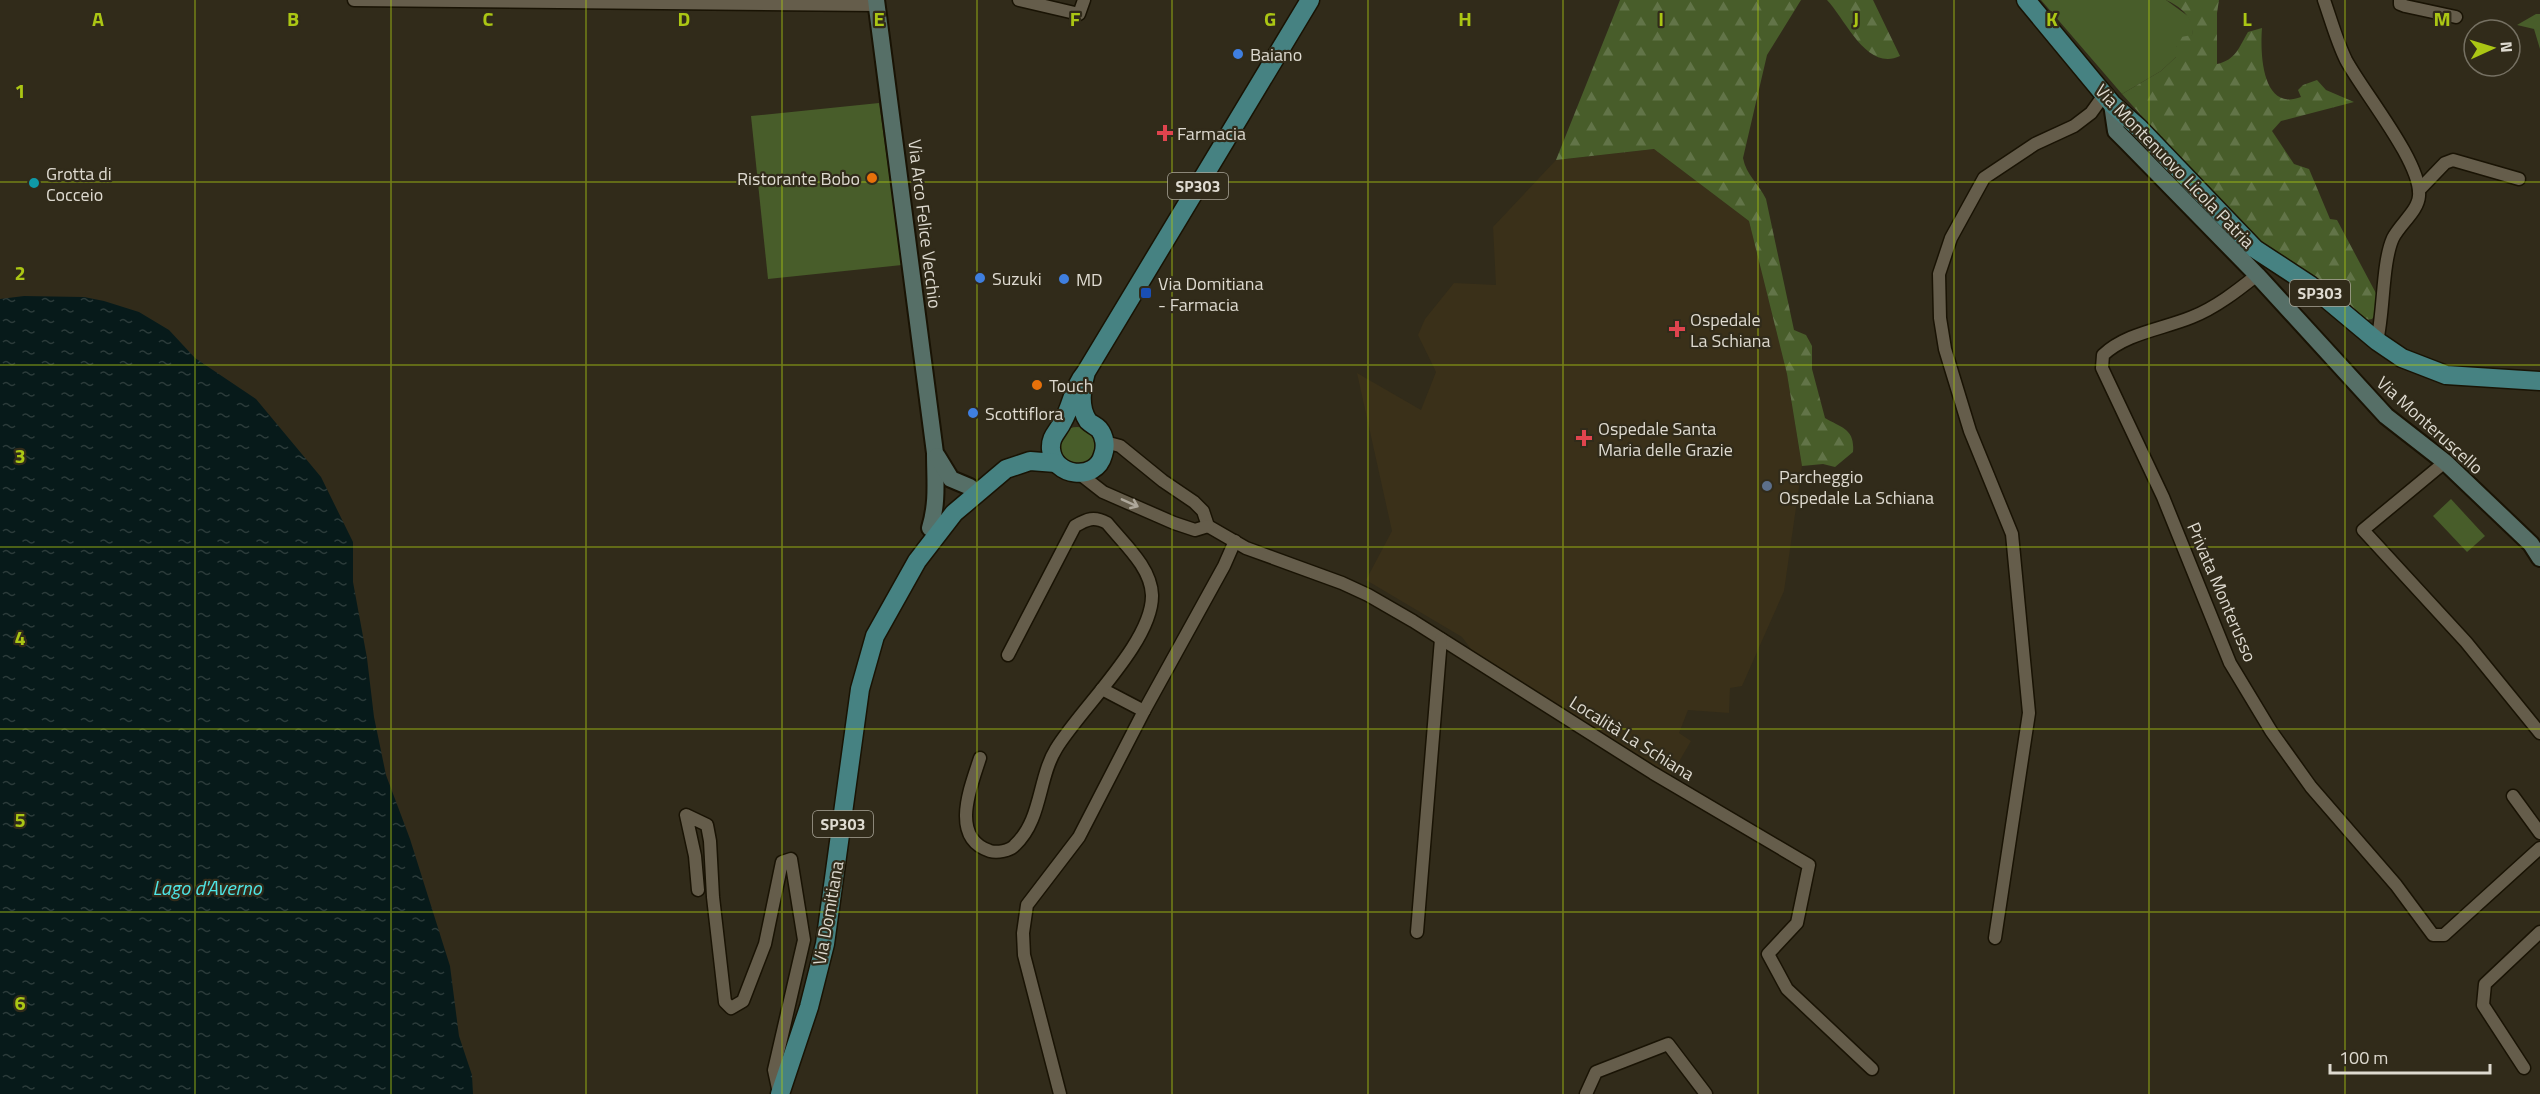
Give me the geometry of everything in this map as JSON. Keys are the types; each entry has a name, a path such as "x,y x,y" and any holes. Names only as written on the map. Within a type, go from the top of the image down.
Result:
{"main road":[{"name":"SP303","path":"1086,372 1310,0"},
{"name":"Via Montenuovo Licola Patria","path":"2026,0 2108,99 2139,128 2255,249 2310,285 2377,341 2402,358 2446,375 2540,381"},
{"path":"1086,372 1082,401 1088,421"},
{"path":"1062,424 1075,419 1088,421 1100,429 1105,442 1103,457 1094,469 1080,474 1071,473 1056,463 1044,444 1062,424 1077,383 1086,372"},
{"name":"Via Domitiana","path":"779,1094 809,1007 825,944 860,689 875,636 916,561 970,487 996,468 1044,444"},
{"name":"Via Domitiana","path":"916,561 930,528 1006,469 1030,461 1056,463"}],"street":[{"path":"354,0 876,3"},
{"path":"1019,0 1079,14 1084,0"},
{"path":"2324,0 2346,59 2393,132 2408,160 2419,190 2420,197 2416,207 2400,227 2388,251 2382,320 2377,341"},
{"path":"2400,0 2400,4 2404,6 2456,17"},
{"name":"Via Arco Felice Vecchio","path":"876,3 935,453 936,510 930,528"},
{"path":"1995,938 2029,713 2029,699 2019,630 2012,534 1970,431 1944,349 1940,318 1939,274 1951,238 1984,178 2035,144 2074,126 2108,99"},
{"name":"Via Monteruscello","path":"2108,99 2116,130 2127,142 2257,274 2386,416 2445,462 2531,544 2540,558"},
{"path":"2127,142 2122,131 2124,128 2139,128"},
{"path":"2419,190 2445,163 2453,160 2519,178"},
{"name":"Privata Monterusso","path":"2257,274 2235,292 2193,317 2114,344 2103,355 2102,368 2163,498 2230,663 2271,731 2305,778 2396,885 2433,935 2444,935 2540,848"},
{"name":"Località La Schiana","path":"1105,442 1120,446 1163,481 1194,502 1203,511 1208,526 1246,548 1351,587 1413,621 1653,772 1809,865 1797,923 1768,954 1787,989 1872,1069"},
{"name":"Via Arco Felice Vecchio","path":"935,453 951,479 970,487"},
{"path":"2445,462 2363,530 2466,642 2540,733"},
{"name":"Località La Schiana","path":"1080,474 1103,492 1174,523 1194,530 1208,526"},
{"path":"937,489 945,503 955,507"},
{"path":"980,759 964,822 975,842 990,851 1003,851 1014,847 1024,834 1033,817 1055,750 1138,637 1149,613 1152,597 1149,575 1107,523 1098,519 1087,519 1075,526 1008,655"},
{"path":"1060,1094 1024,955 1023,933 1027,905 1079,837 1235,542"},
{"path":"1417,932 1441,639"},
{"path":"1102,689 1144,711"},
{"path":"2513,796 2540,833"},
{"path":"698,890 695,856 686,815 707,825 723,988 725,1002 731,1008 743,1001 765,944 782,862 791,859 804,940 774,1071 779,1094"},
{"path":"2524,1068 2483,1005 2486,984 2540,932"},
{"path":"1586,1094 1596,1072 1668,1044 1706,1094"}],"shaded area":[{"name":"Ospedale Santa Maria delle Grazie","path":"1654,149 1749,221 1787,374 1802,466 1784,591 1742,686 1730,688 1729,713 1688,710 1679,733 1691,741 1670,777 1480,661 1462,637 1366,580 1392,531 1357,373 1421,410 1436,372 1418,335 1425,319 1454,283 1496,285 1493,227 1556,160"}],"green space":[{"path":"1620,0 1801,0 1767,55 1743,158 1747,169 1766,199 1794,330 1806,335 1812,346 1812,369 1825,418 1842,427 1852,438 1853,452 1835,467 1823,464 1802,466 1787,374 1749,221 1654,149 1556,160"},
{"path":"1827,0 1873,0 1900,56 1888,59 1877,57 1867,51"},
{"path":"2041,0 2166,0 2188,16 2193,25 2192,35 2176,47 2176,57 2161,71 2122,94"},
{"path":"2166,0 2219,0 2217,64 2233,56 2248,32 2262,28 2263,65 2266,78 2271,89 2278,96 2288,99 2301,97 2298,90 2303,85 2317,80 2326,90 2354,102 2281,121 2272,131 2294,164 2309,169 2330,219 2337,220 2378,297 2379,309 2372,319 2366,320 2343,298 2272,255 2241,226 2122,94 2161,71 2176,57 2176,47 2181,37 2192,35 2189,18 2177,6"},
{"path":"2540,14 2540,49 2534,29 2522,26 2522,22"},
{"path":"879,103 902,265 768,279 751,116"},
{"path":"1077,427 1090,433 1096,446 1090,459 1077,465 1064,459 1058,446 1064,433"},
{"path":"2451,499 2485,536 2467,552 2433,516"}],"water":[{"name":"Lago d'Averno","path":"24,296 84,297 104,301 139,312 169,330 195,358 256,399 321,477 353,542 353,582 367,658 374,717 386,775 410,839 450,966 459,1036 472,1075 473,1094 0,1094 0,299"}],"place":[{"name":"Baiano","path":"1238,54"},
{"name":"Farmacia","path":"1165,133"},
{"name":"Ristorante Bobo","path":"872,178"},
{"name":"Grotta di Cocceio","path":"34,183"},
{"name":"Suzuki","path":"980,278"},
{"name":"MD","path":"1064,279"},
{"name":"Via Domitiana - Farmacia","path":"1146,293"},
{"name":"Ospedale La Schiana","path":"1677,329"},
{"name":"Touch","path":"1037,385"},
{"name":"Scottiflora","path":"973,413"},
{"name":"Ospedale Santa Maria delle Grazie","path":"1584,438"},
{"name":"Parcheggio Ospedale La Schiana","path":"1767,486"}]}
